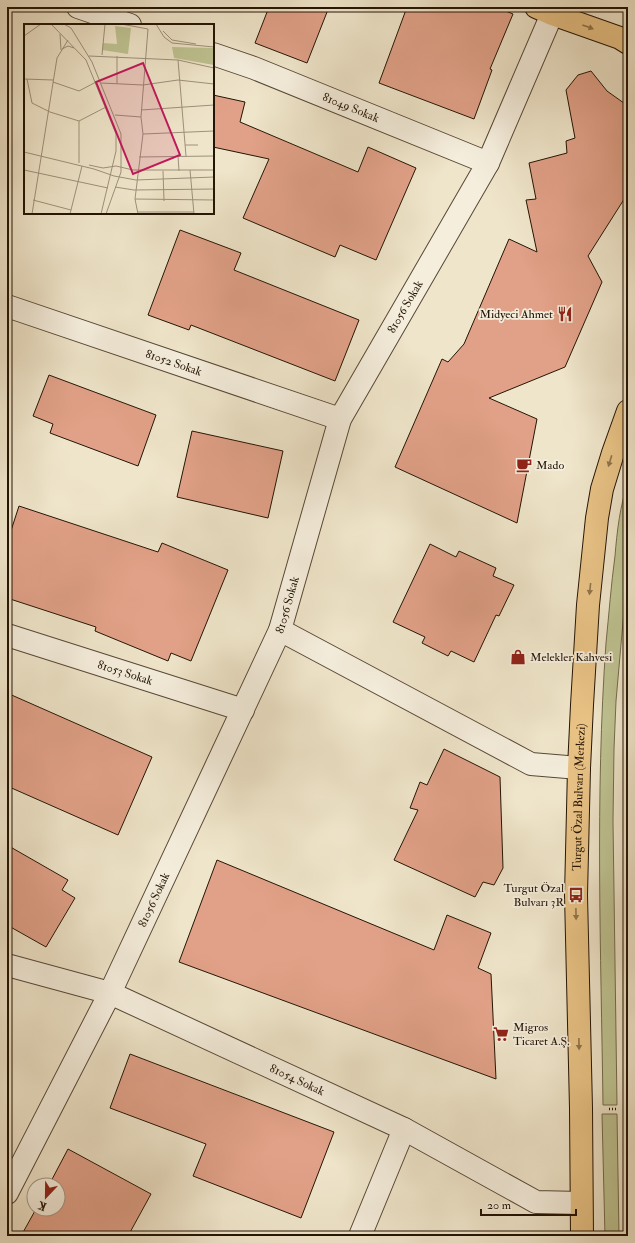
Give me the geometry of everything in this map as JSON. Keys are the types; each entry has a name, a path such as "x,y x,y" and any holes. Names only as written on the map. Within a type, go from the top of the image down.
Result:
{"main road":[{"path":"547,9 620,38 628,43"},
{"name":"Turgut Özal Bulvarı (Merkezi)","path":"582,1236 581,1108 576,895 579,768 588,605 597,518 602,489 628,411"}],"street":[{"path":"78,7 127,24"},
{"name":"81056 Sokak","path":"7,1193 110,993 280,630 340,419 488,163 547,9"},
{"name":"81049 Sokak","path":"214,54 254,68 488,163"},
{"name":"81052 Sokak","path":"7,306 340,419"},
{"path":"280,630 531,764 579,768"},
{"name":"81053 Sokak","path":"7,635 243,710"},
{"name":"81054 Sokak","path":"7,965 110,993 404,1128 536,1202 581,1203"},
{"path":"360,1236 404,1128"}],"green space":[{"path":"628,482 628,565 616,701 614,749 613,821 617,1105 603,1105 600,816 603,701 611,589 621,509"},
{"path":"602,1114 617,1114 619,1236 605,1236"}],"building":[{"path":"269,7 329,7 307,63 255,43"},
{"path":"407,7 496,7 513,14 490,69 492,70 474,119 379,83"},
{"path":"591,71 607,91 628,106 628,193 588,256 602,282 565,367 489,398 537,419 517,523 395,467 442,359 448,362 464,344 509,239 537,252 526,200 536,199 529,163 567,153 566,141 575,138 566,90 578,75"},
{"path":"214,95 245,102 240,122 358,172 368,147 416,168 376,260 340,245 335,257 243,218 269,159 214,147"},
{"path":"180,230 241,253 234,270 359,320 335,381 191,325 189,330 148,315"},
{"path":"49,375 156,415 138,466 50,433 53,424 33,416"},
{"path":"192,431 283,451 268,518 177,497"},
{"path":"19,506 158,552 162,543 228,570 191,661 171,653 168,661 95,631 96,627 7,598 7,543"},
{"path":"430,544 456,557 459,551 496,568 493,576 514,585 499,616 496,615 474,662 451,651 448,656 422,643 425,637 393,622"},
{"path":"7,693 152,757 118,835 7,786"},
{"path":"444,749 500,777 503,868 494,885 483,882 475,897 394,860 418,810 410,808 420,782 427,785"},
{"path":"7,845 68,880 62,890 75,898 46,947 7,925"},
{"path":"217,860 434,950 447,915 491,933 478,968 491,974 496,1079 179,962"},
{"path":"130,1054 334,1132 301,1218 193,1176 206,1144 110,1108"},
{"path":"68,1149 151,1194 128,1236 21,1236 32,1217 66,1217 66,1177 53,1177"}],"place":[{"name":"Midyeci Ahmet","path":"565,314"},
{"name":"Mado","path":"524,465"},
{"name":"Melekler Kahvesi","path":"518,657"},
{"name":"Turgut Özal Bulvarı 3R","path":"576,895"},
{"name":"Migros Ticaret A.Ş.","path":"501,1034"}]}
